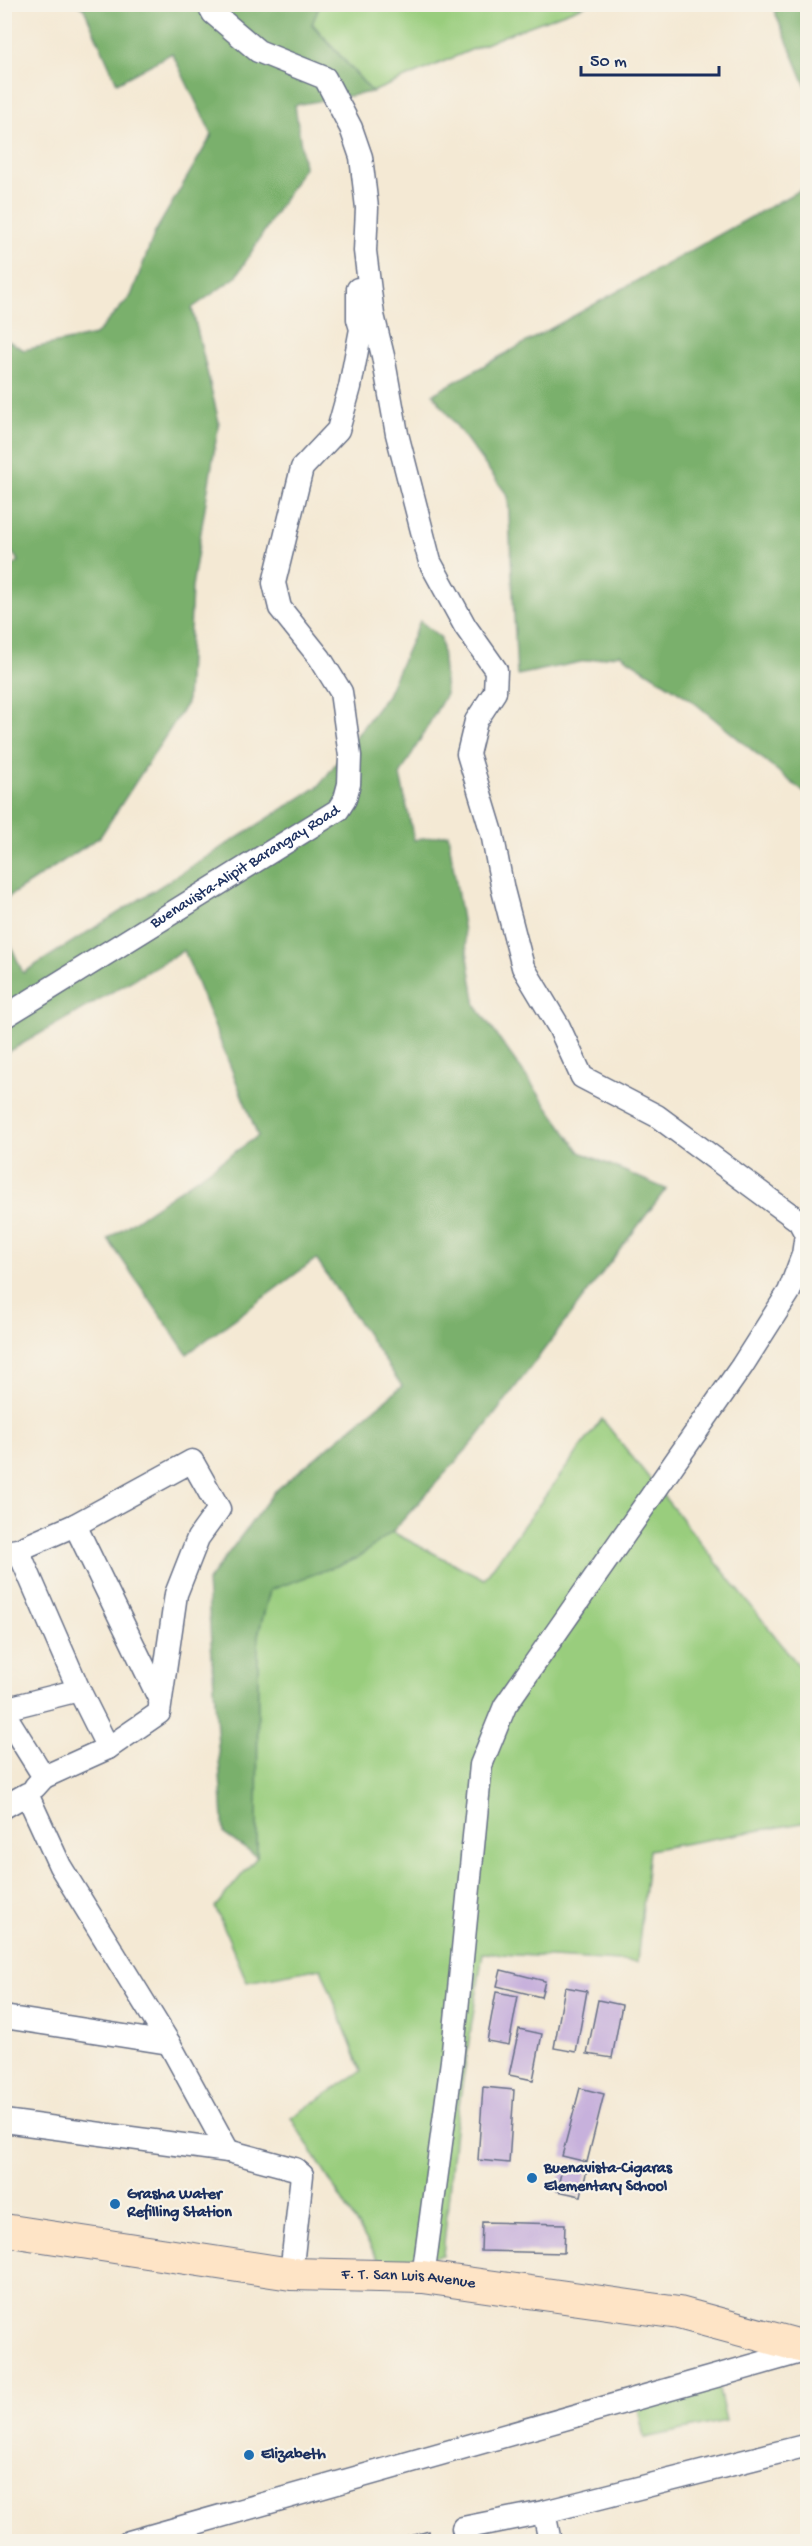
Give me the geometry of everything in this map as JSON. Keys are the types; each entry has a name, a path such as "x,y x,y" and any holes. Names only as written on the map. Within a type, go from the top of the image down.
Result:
{"main road":[{"name":"F. T. San Luis Avenue","path":"4,2230 291,2274 423,2277 679,2313 807,2349"}],"street":[{"path":"208,4 213,13 258,51 325,78 351,128 361,157 367,208 365,251 373,315 397,434 430,562 465,626 496,670 495,692 476,722 468,754 492,833 503,890 523,967 559,1027 582,1077 657,1116 799,1221 806,1234 803,1255 789,1292 742,1366 505,1706 481,1766 452,2061 423,2277"},
{"name":"Buenavista-Alipit Barangay Road","path":"4,1017 338,810 345,799 350,756 341,692 320,658 280,608 274,583 302,468 338,430 350,387 361,329 358,319 358,294 365,251"},
{"path":"4,1807 27,1794 44,1777 108,1748 159,1713 176,1594 198,1538 219,1509 192,1461 75,1525 11,1551 108,1748"},
{"path":"75,1525 160,1700"},
{"path":"4,1708 79,1690"},
{"path":"4,1713 44,1777"},
{"path":"27,1794 60,1866 169,2043 228,2151"},
{"path":"4,2017 169,2043"},
{"path":"4,2121 228,2151 295,2169 302,2175 291,2274"},
{"path":"129,2541 807,2349"},
{"path":"463,2528 544,2511 807,2445"},
{"path":"544,2511 550,2541"}],"green space":[{"path":"78,5 320,5 312,24 372,92 295,105 304,167 236,277 192,308 219,422 192,587 187,703 100,837 5,899 4,572 19,561 5,544 5,339 24,350 95,335 131,296 155,232 212,135 172,53 117,83 84,9"},
{"path":"320,5 586,5 511,33 372,92 312,23"},
{"path":"772,5 807,5 807,89"},
{"path":"807,186 807,795 690,699 620,654 517,675 508,496 433,394"},
{"path":"420,621 441,638 446,694 400,775 414,840 448,834 476,1006 580,1152 666,1189 476,1439 392,1532 356,1559 270,1590 258,1635 257,1857 224,1834 207,1582 274,1492 402,1386 316,1259 187,1354 108,1239 258,1136 184,950 5,1054 4,930 23,973 319,786 387,695"},
{"path":"602,1419 807,1676 807,1822 649,1850 637,1962 483,1953 455,2129 443,2255 380,2262 291,2118 361,2071 321,1968 247,1982 215,1907 257,1857 258,1635 270,1589 355,1559 392,1532 484,1579"},
{"path":"718,2386 726,2421 644,2438 637,2403"}],"building":[{"path":"501,1970 545,1981 541,1997 497,1986"},
{"path":"565,1987 587,1991 576,2052 554,2048"},
{"path":"496,1992 518,1996 509,2045 487,2041"},
{"path":"598,2000 622,2005 612,2058 587,2054"},
{"path":"519,2029 542,2034 533,2080 509,2075"},
{"path":"483,2087 514,2090 509,2163 478,2160"},
{"path":"580,2088 604,2094 587,2162 562,2156"},
{"path":"563,2164 587,2169 581,2196 557,2191"},
{"path":"482,2222 565,2224 564,2253 481,2251"},
{"path":"429,2531 431,2542 392,2542 392,2541"}],"place":[{"name":"Buenavista-Cigaras Elementary School","path":"532,2178"},
{"name":"Grasha Water Refilling Station","path":"115,2204"},
{"name":"Elizabeth","path":"249,2455"}]}
